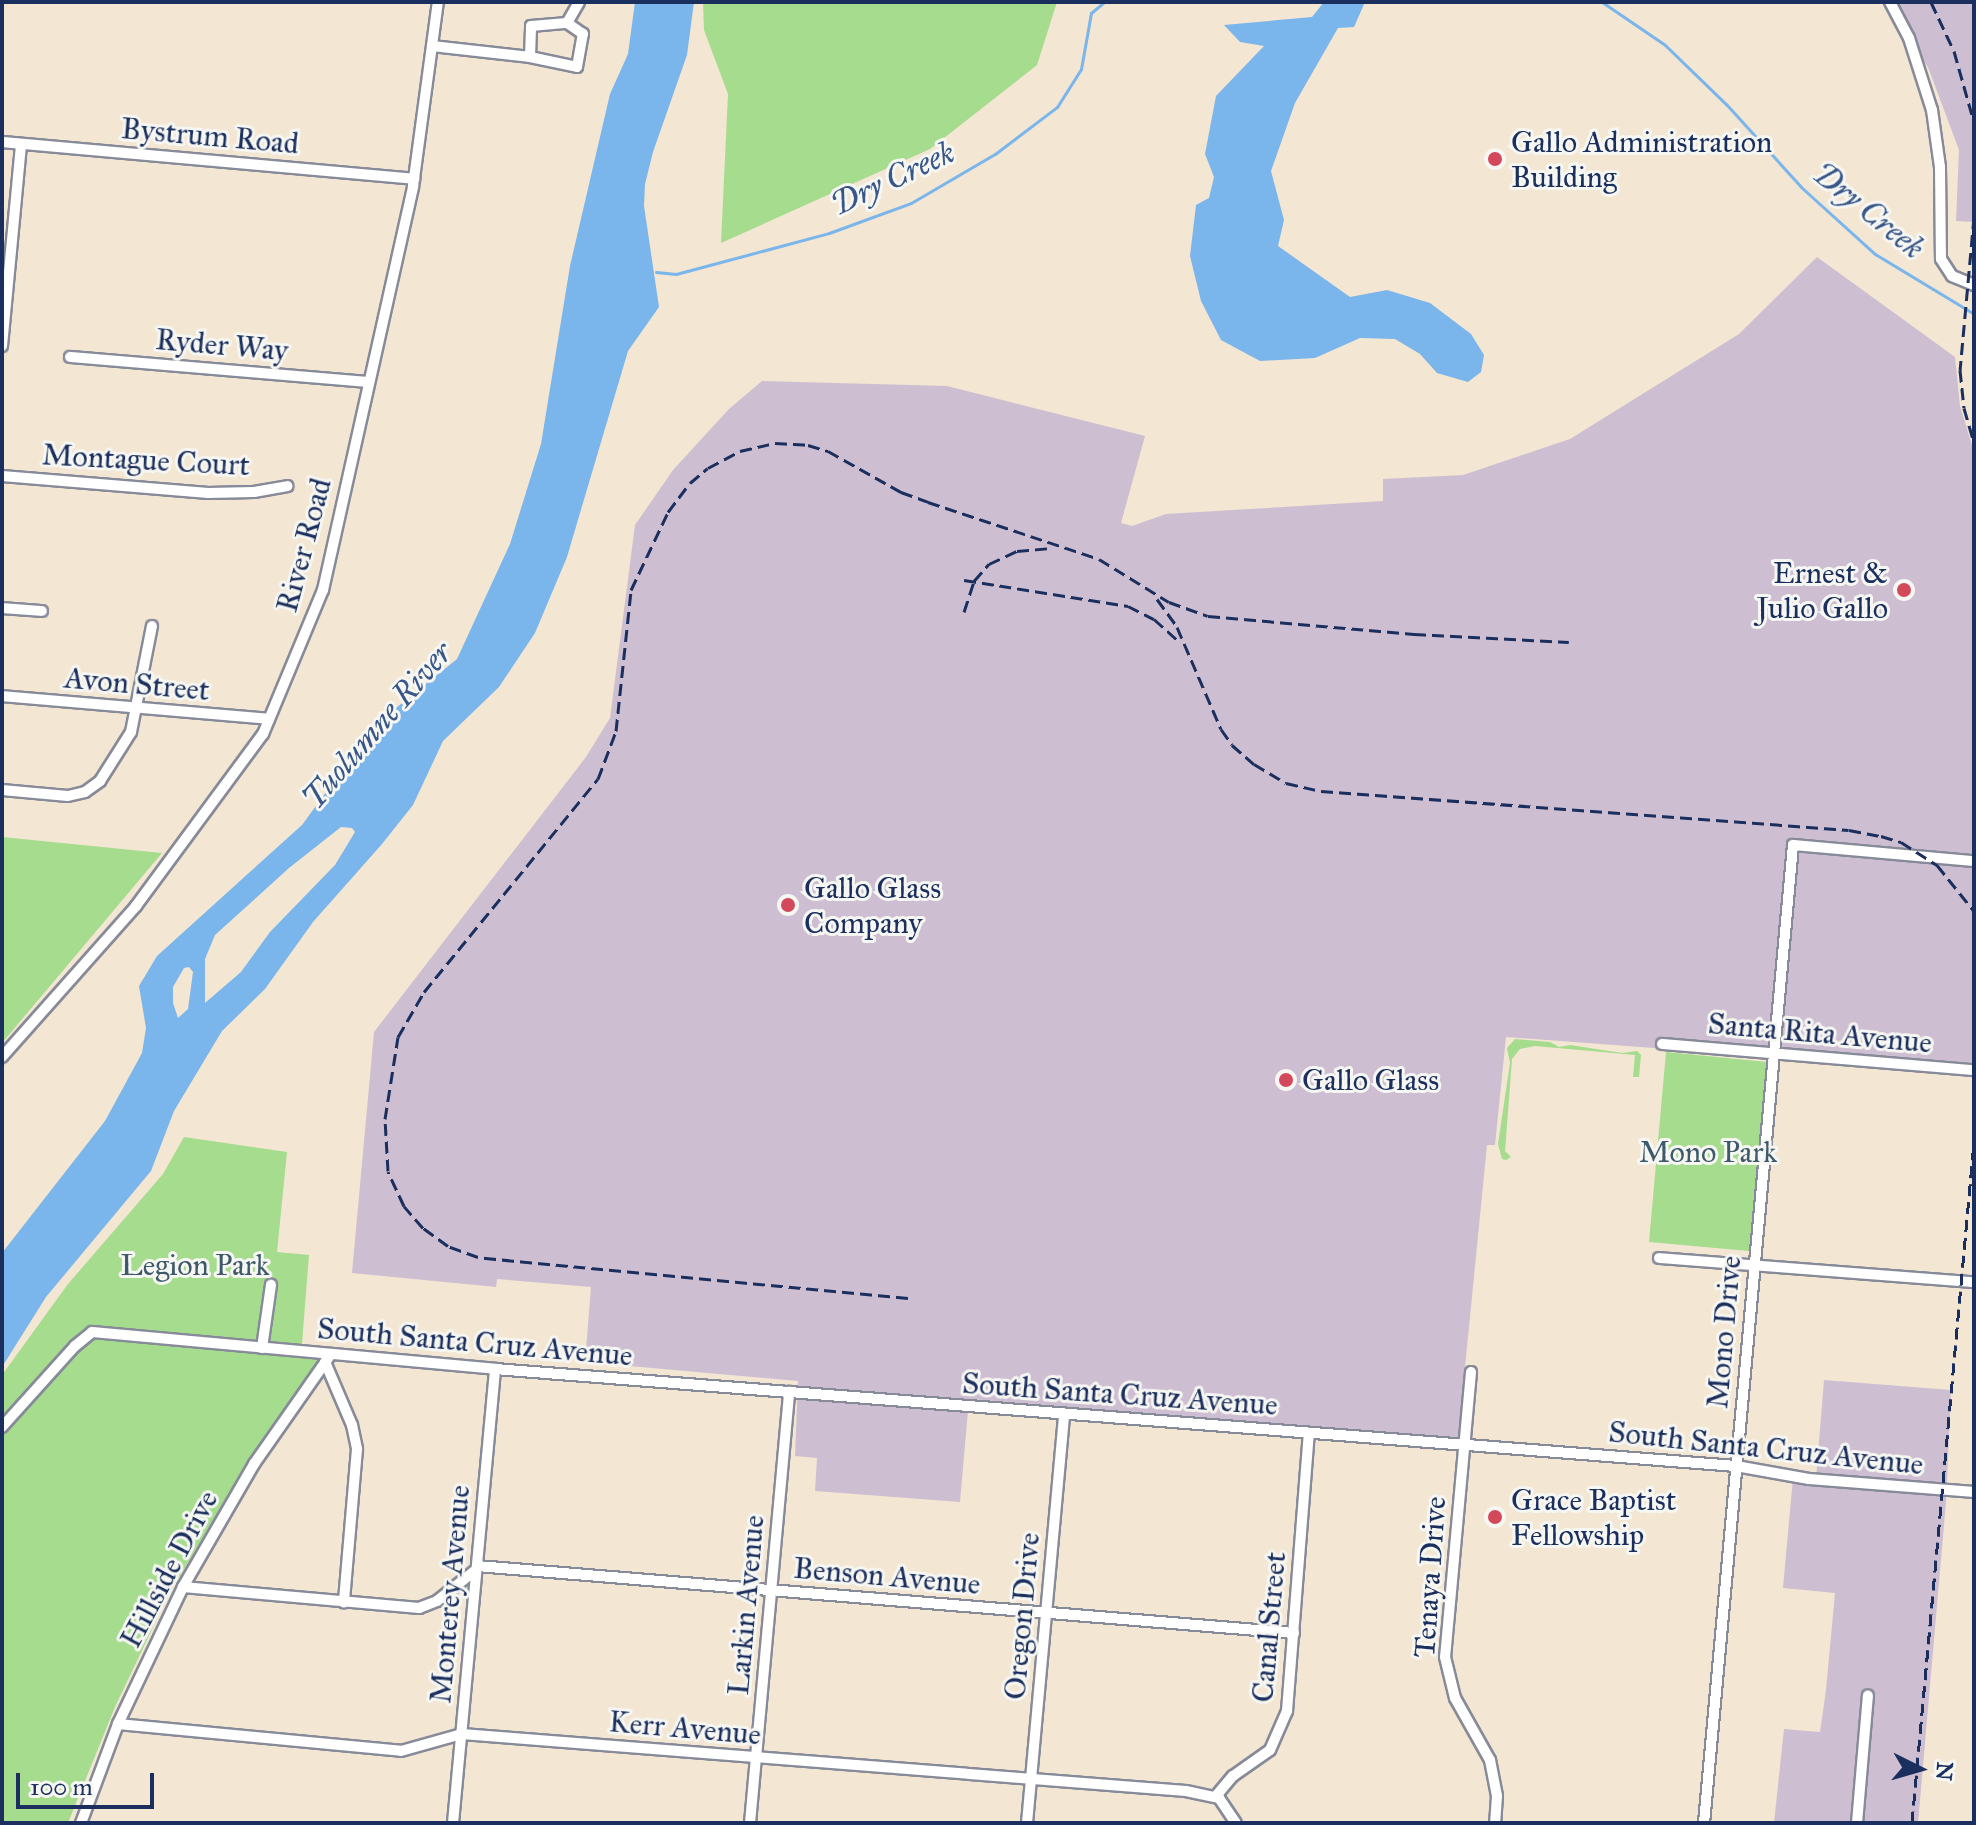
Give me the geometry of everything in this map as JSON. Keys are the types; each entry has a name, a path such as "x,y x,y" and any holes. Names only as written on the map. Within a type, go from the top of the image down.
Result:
{"street":[{"name":"River Road","path":"2,1057 136,906 263,734 323,590 414,179 438,2"},
{"path":"567,23 579,2"},
{"path":"1890,2 1914,48 1932,110 1940,167 1941,259 1952,276 1974,285"},
{"path":"432,46 530,57 577,67 583,34 567,23 531,26 530,57"},
{"name":"Bystrum Road","path":"2,142 414,179"},
{"path":"2,346 21,144"},
{"name":"Ryder Way","path":"70,357 369,382"},
{"name":"Montague Court","path":"2,476 208,493 254,492 287,486"},
{"path":"2,608 42,611"},
{"path":"2,790 68,796 85,792 100,781 127,742 152,626"},
{"name":"Avon Street","path":"2,696 269,719"},
{"name":"Mono Drive","path":"1704,1823 1793,845 1974,861"},
{"name":"Santa Rita Avenue","path":"1662,1044 1974,1070"},
{"path":"1659,1258 1974,1282"},
{"path":"262,1348 271,1285"},
{"name":"South Santa Cruz Avenue","path":"2,1427 75,1346 92,1332 262,1348 328,1358 1736,1466 1809,1479 1974,1492"},
{"path":"328,1358 356,1439 344,1602"},
{"name":"Hillside Drive","path":"81,1823 118,1724 183,1587 254,1464 328,1358"},
{"name":"Monterey Avenue","path":"453,1823 495,1369"},
{"name":"Tenaya Drive","path":"1471,1372 1445,1657 1455,1698 1490,1760 1497,1796 1495,1823"},
{"name":"Larkin Avenue","path":"750,1823 789,1392"},
{"name":"Oregon Drive","path":"1027,1823 1064,1414"},
{"name":"Canal Street","path":"1216,1796 1233,1776 1270,1750 1287,1711 1309,1433"},
{"path":"183,1587 344,1602 427,1606 477,1568"},
{"name":"Benson Avenue","path":"477,1568 1294,1633"},
{"path":"1857,1823 1868,1695"},
{"name":"Kerr Avenue","path":"118,1724 401,1751 462,1734 1216,1796"},
{"path":"1216,1796 1227,1804 1236,1823"}],"shaded area":[{"path":"1881,2 1974,2 1974,222 1956,221 1959,150 1928,67"},
{"path":"1817,257 1955,357 1960,406 1974,452 1974,1072 1506,1037 1495,1145 1487,1145 1458,1438 969,1399 960,1502 815,1491 817,1458 795,1456 798,1381 585,1362 591,1287 497,1279 496,1287 352,1273 374,1032 586,757 610,718 635,525 673,470 729,409 762,381 947,386 1145,436 1121,523 1132,526 1166,514 1383,501 1383,479 1463,475 1570,439 1739,334"},
{"path":"1824,1380 1951,1390 1946,1502 1918,1823 1774,1823 1784,1729 1820,1732 1826,1690 1835,1593 1783,1588 1793,1478 1816,1479"}],"green space":[{"path":"703,2 1057,2 1037,65 930,149 721,243 728,94 704,30"},
{"path":"2,837 162,853 2,1043"},
{"path":"1515,1039 1550,1042 1559,1047 1570,1045 1622,1053 1637,1051 1641,1055 1639,1077 1633,1077 1635,1055 1535,1046 1520,1049 1512,1059 1505,1151 1511,1157 1502,1159 1498,1144 1510,1063 1507,1048"},
{"name":"Mono Park","path":"1666,1052 1767,1062 1749,1251 1649,1242"},
{"name":"Legion Park","path":"184,1137 287,1152 277,1252 309,1255 301,1356 319,1358 240,1475 168,1596 115,1707 68,1823 2,1823 2,1375 68,1284 163,1174"}],"water":[{"name":"Tuolumne River","path":"635,2 694,2 687,55 645,184 644,206 659,307 628,351 567,557 535,633 499,687 443,741 413,805 313,922 265,989 222,1031 174,1111 151,1171 46,1297 2,1367 2,1253 105,1121 142,1053 146,1028 139,986 157,956 302,825 376,724 457,659 510,544 541,444 570,266 610,94 628,54","holes":["341,827 352,828 355,832 335,865 270,932 241,972 205,1003 205,959 215,935 289,868","189,967 193,972 188,1009 178,1018 173,1003 173,987 184,968"]},
{"path":"1324,2 1365,2 1354,27 1338,28 1295,103 1271,171 1284,220 1278,246 1350,297 1387,290 1430,303 1471,334 1484,355 1481,372 1468,382 1437,373 1420,354 1395,339 1360,338 1315,358 1260,361 1221,340 1201,301 1190,256 1196,205 1209,198 1214,177 1205,154 1216,96 1264,46 1240,42 1224,25 1312,17"}],"waterway":[{"name":"Dry Creek","path":"656,272 676,274 829,233 911,203 995,154 1057,107 1081,69 1091,13 1104,2"},
{"name":"Dry Creek","path":"1602,2 1665,45 1727,105 1801,187 1875,254 1974,314"}],"railway":[{"path":"1931,2 1954,51 1974,122"},
{"path":"1974,217 1960,370 1964,408 1974,442"},
{"path":"908,1298 478,1257 448,1246 423,1228 404,1206 388,1171 385,1119 398,1037 424,992 598,779 616,731 631,590 668,512 690,483 708,468 740,451 775,443 808,445 828,451 901,492 1099,559 1169,602 1208,616 1414,634 1569,642"},
{"path":"964,612 974,581 989,564 1017,551 1050,548"},
{"path":"964,580 1128,606 1154,619 1177,640"},
{"path":"1157,599 1177,627 1221,729 1232,745 1254,764 1286,783 1321,791 1849,830 1901,842 1937,865 1974,911"},
{"path":"1912,1823 1974,1142"}],"place":[{"name":"Gallo Administration Building","path":"1495,159"},
{"name":"Ernest & Julio Gallo","path":"1904,590"},
{"name":"Gallo Glass Company","path":"788,905"},
{"name":"Gallo Glass","path":"1286,1080"},
{"name":"Grace Baptist Fellowship","path":"1495,1517"}]}
